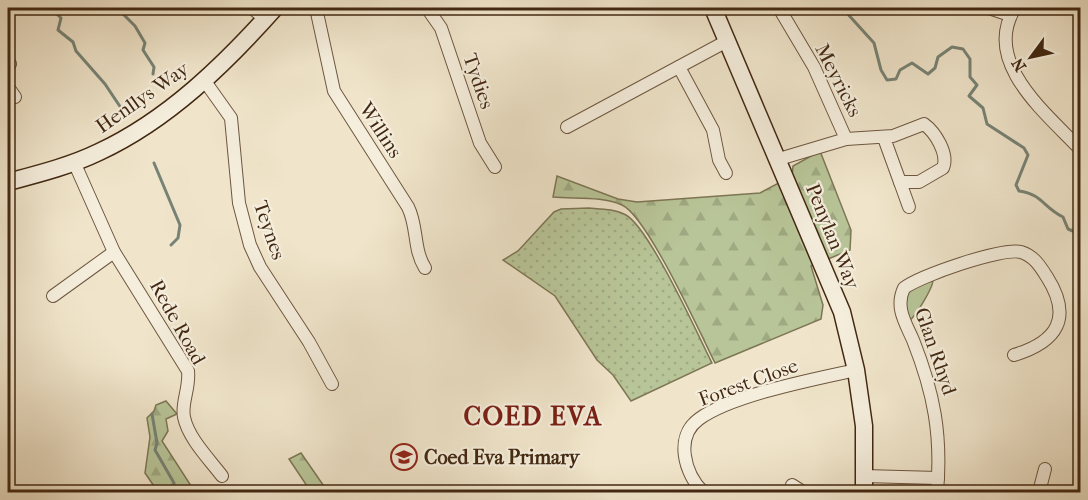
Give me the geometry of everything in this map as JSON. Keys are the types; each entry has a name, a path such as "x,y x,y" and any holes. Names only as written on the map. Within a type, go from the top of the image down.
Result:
{"street":[{"path":"252,8 270,13"},
{"name":"Willins","path":"316,8 334,91 408,207 415,222 418,257 425,268"},
{"name":"Tydies","path":"427,8 441,28 480,143 495,167"},
{"name":"Penylan Way","path":"713,8 842,312 856,370 864,426 864,484"},
{"name":"Meyricks","path":"779,8 814,67 846,139"},
{"path":"917,8 936,8"},
{"path":"989,8 1013,11 1007,39 1017,76 1039,108 1078,141"},
{"name":"Henllys Way","path":"8,182 98,153 141,128 204,80 270,13"},
{"path":"567,127 727,41"},
{"path":"679,67 713,130 719,160 726,172"},
{"name":"Teynes","path":"204,80 231,118 239,203 250,245 260,267 309,342 332,384"},
{"name":"Meyricks","path":"779,159 846,139 884,138 924,124 936,137 944,157 943,168 920,182 900,182"},
{"path":"884,138 909,207"},
{"name":"Rede Road","path":"74,162 114,252 188,371 190,386 184,416 188,428 222,476"},
{"path":"53,296 114,252"},
{"name":"Glan Rhyd","path":"937,492 937,417 926,373 899,307 904,288 922,278 1003,252 1030,256 1037,262 1054,289 1059,319 1045,343 1014,355"},
{"name":"Forest Close","path":"703,492 693,480 684,455 687,434 699,419 762,394 856,370"},
{"path":"1039,492 1045,469"},
{"path":"864,484 938,478"},
{"path":"792,485 804,492 812,481"}],"green space":[{"path":"820,151 851,230 850,250 811,266 823,305 821,319 715,363 672,277 633,214 622,205 606,200 553,197 557,176 618,199 637,202 760,193 792,176 793,166"},
{"path":"589,208 622,213 636,224 660,260 712,363 631,401 613,375 597,360 555,296 503,260 518,251 554,212 561,209"},
{"path":"928,281 933,281 930,290 909,321 903,299 905,293"},
{"path":"166,401 177,414 166,419 168,431 162,441 195,492 158,492 145,473 150,437 147,418 156,405"},
{"path":"301,453 328,492 311,492 289,459"}],"waterway":[{"path":"51,8 61,18 58,30 73,42 76,51 105,84 121,108"},
{"path":"117,8 135,26 145,43 143,50 154,67 153,74"},
{"path":"827,8 845,11 874,43 881,70 887,80 896,79 900,70 912,63 928,74 935,68 938,57 952,47 963,49 970,59 970,77 977,85 969,96 983,108 987,124 1024,148 1028,155 1016,185 1019,191 1038,198 1063,217 1068,229 1080,234"},
{"path":"154,163 180,225 178,238 171,245"},
{"path":"152,414 157,443 155,450 174,483 174,492"}],"place":[{"name":"Coed Eva Primary","path":"404,457"}],"district":[{"name":"COED EVA","path":"533,416"}]}
